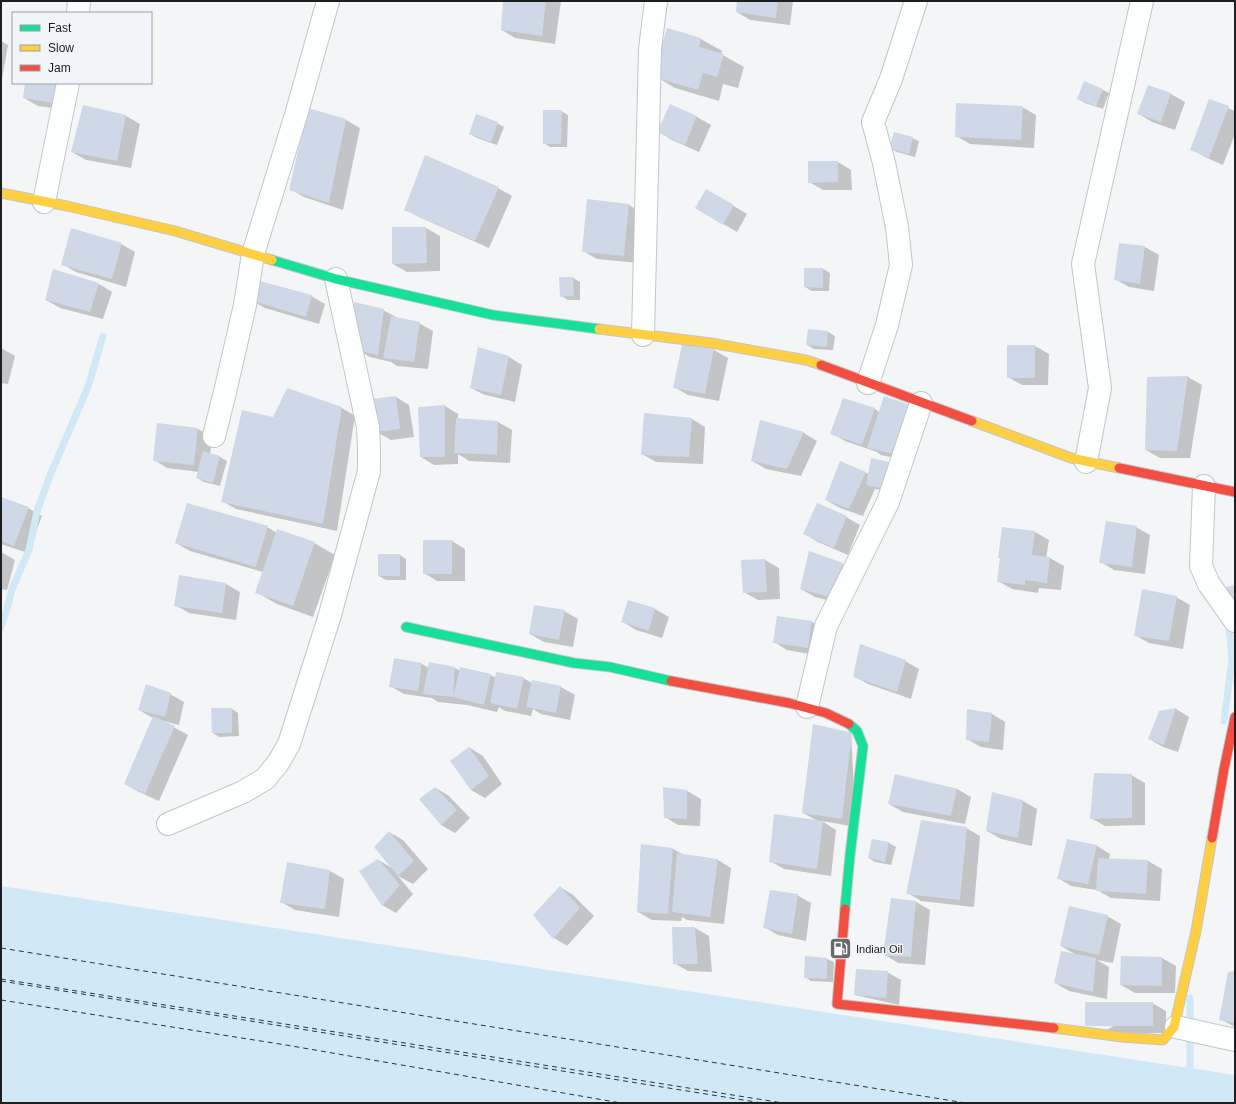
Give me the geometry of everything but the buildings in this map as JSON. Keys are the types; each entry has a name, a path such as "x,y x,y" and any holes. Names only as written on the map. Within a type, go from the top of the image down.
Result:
{"street":[{"path":"78,12 79,1"},
{"path":"214,436 245,305 253,254 296,114 328,1"},
{"path":"642,335 650,49 656,1"},
{"path":"868,383 887,325 901,265 897,227 884,163 873,122 891,79 916,1"},
{"path":"1086,462 1100,388 1083,264 1142,1"},
{"path":"44,202 68,84"},
{"path":"1,194 175,231 336,280 493,315 711,343 806,360 1071,458 1235,492"},
{"path":"168,824 243,792 266,779 289,744 330,615 369,471 370,449 368,427 336,280"},
{"path":"807,707 826,626 888,502 921,403"},
{"path":"1204,486 1201,566 1209,584 1235,621"},
{"path":"406,627 574,663 610,667 807,707 844,720 858,732 863,746 850,855 837,1004 1129,1038 1163,1040 1175,1027 1196,931 1224,769 1235,716"},
{"path":"1175,1027 1235,1040"}],"water":[{"path":"1,886 1235,1075 1235,1103 1,1102"}],"waterway":[{"path":"1,627 12,589 29,550 37,511 51,473 88,387 103,336"},
{"path":"1224,721 1232,660 1229,626"},
{"path":"1190,998 1190,1068"}],"ferry route":[{"path":"1,948 966,1103"},
{"path":"1,979 783,1103"},
{"path":"1,981 762,1103"},
{"path":"1,1000 286,1045 621,1103"}],"traffic: fast":[{"path":"272,260 336,279 493,315 599,329"},
{"path":"406,627 574,663 610,667 671,681"},
{"path":"845,909 863,746 857,731 849,724"}],"traffic: slow":[{"path":"1,193 67,206 175,231 272,260"},
{"path":"599,329 711,343 806,360 821,365"},
{"path":"972,421 1071,458 1119,468"},
{"path":"1054,1028 1122,1037 1163,1040 1174,1027 1196,931 1212,838"}],"traffic: jam":[{"path":"821,365 972,421"},
{"path":"1119,468 1235,492"},
{"path":"671,681 789,703 826,713 849,724"},
{"path":"1212,838 1235,717"},
{"path":"845,909 837,1004 1054,1028"}],"place":[{"name":"Indian Oil","path":"841,949"}]}
